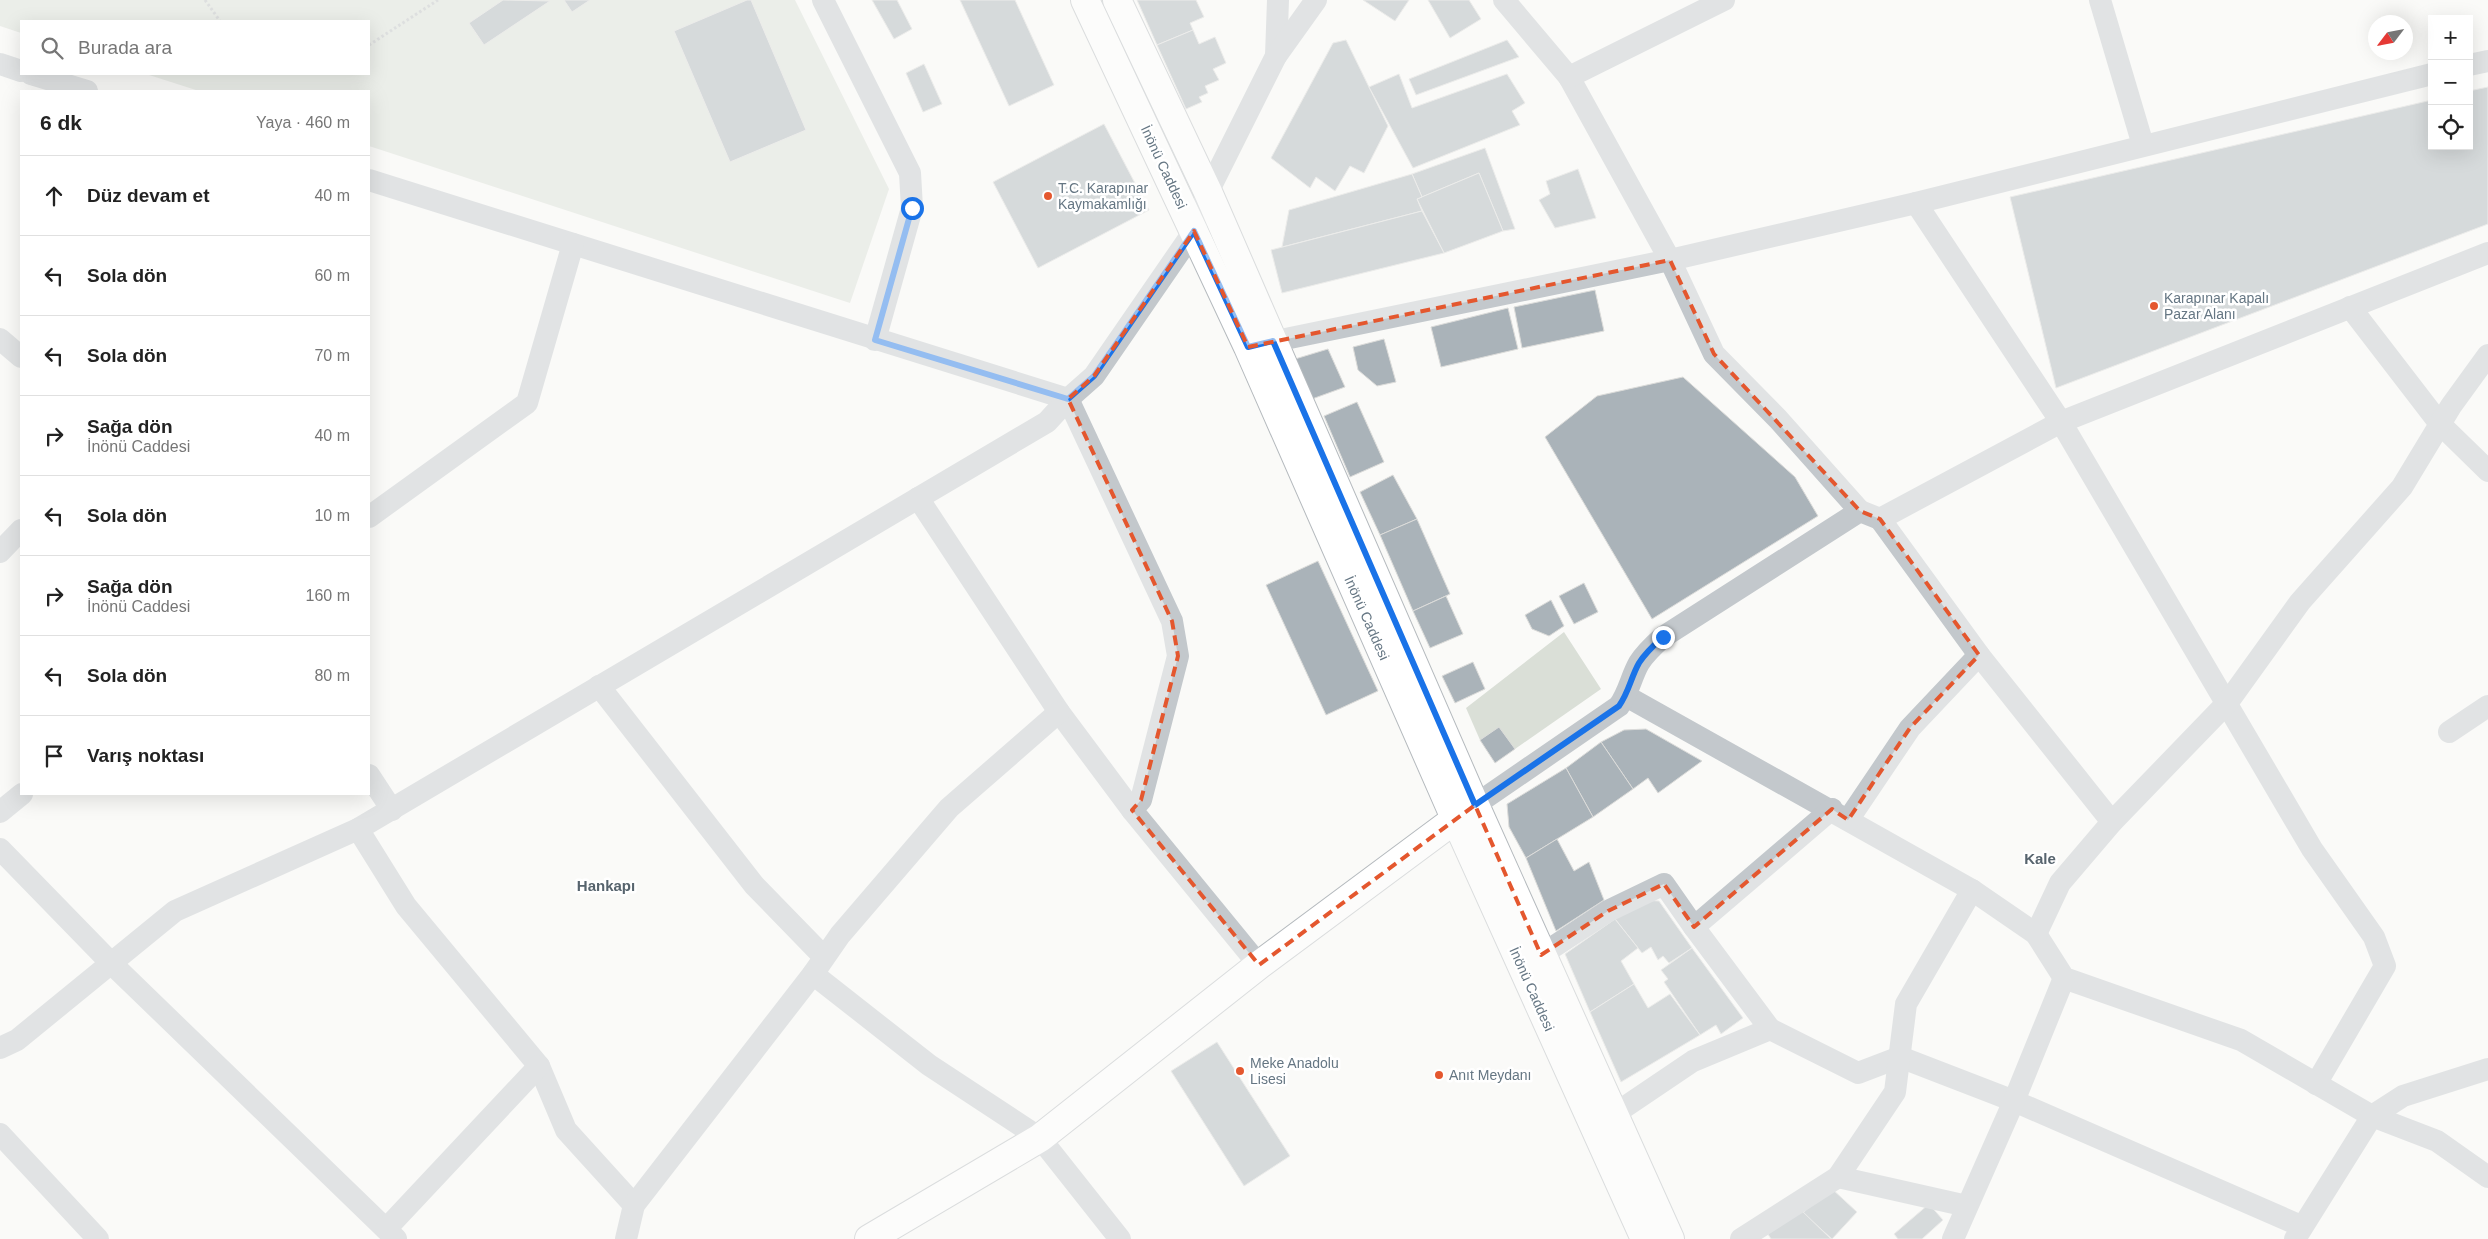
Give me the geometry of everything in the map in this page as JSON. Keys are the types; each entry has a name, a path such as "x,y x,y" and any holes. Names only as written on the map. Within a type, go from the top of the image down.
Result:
{"main road":[{"name":"İnönü Caddesi","path":"1085,0 1194,231 1260,344"},
{"name":"İnönü Caddesi","path":"1117,0 1208,192 1260,344 1465,812 1645,1239"},
{"name":"İnönü Caddesi","path":"1465,812 1541,955 1670,1239"},
{"path":"872,1238 1040,1138 1259,965 1465,812"}],"street":[{"path":"823,0 910,174 912,208 875,340"},
{"path":"1276,56 1278,0"},
{"path":"0,1048 17,1040 175,911 358,829 392,810 1047,422 1068,399 1094,376 1194,231 1208,192 1276,56 1316,0"},
{"path":"1504,0 1569,77 1670,260 1714,354 1870,515 2112,822"},
{"path":"1569,77 1724,0"},
{"path":"2100,0 2143,145"},
{"path":"2473,64 2488,61"},
{"path":"0,64 20,71"},
{"path":"34,75 84,90"},
{"path":"1260,344 1670,260 1916,203 2428,75"},
{"path":"370,180 1068,399 1172,621 1178,656 1141,800 1132,810"},
{"path":"1916,203 2061,422 2228,702 2312,848 2374,937 2385,966 2316,1084"},
{"path":"370,516 527,403 573,244"},
{"path":"1465,812 1619,706 1626,696 1638,664 1650,648 1663,637 1870,515 2061,422 2488,252"},
{"path":"2350,307 2440,424 2488,471"},
{"path":"0,338 20,356"},
{"path":"2036,934 2060,883 2112,822 2228,702 2300,602 2402,487 2440,424 2488,355"},
{"path":"918,498 1059,712 1132,810 1259,965"},
{"path":"0,552 20,531"},
{"path":"1694,927 1840,814 1910,728 1979,655"},
{"path":"599,686 819,966 929,1065 1040,1138 1120,1239"},
{"path":"1626,696 1840,814 1972,890 2036,934 2064,978 2241,1040 2372,1116 2437,1141 2488,1177"},
{"path":"2450,732 2488,706"},
{"path":"626,1239 634,1205 819,966 840,935 949,808 1059,712"},
{"path":"370,777 392,810"},
{"path":"0,812 21,795"},
{"path":"358,829 406,906 539,1066 566,1130 634,1205"},
{"path":"0,849 112,964 391,1234 539,1066"},
{"path":"1541,955 1608,911 1664,884 1770,1029 1858,1073 1900,1057 2014,1101 2298,1232 2372,1116 2403,1096 2488,1069"},
{"path":"1741,1239 1838,1177 1895,1092 1906,1004 1972,890"},
{"path":"1953,1239 2014,1101 2064,978"},
{"path":"1613,1115 1693,1061 1770,1029"},
{"path":"0,1134 98,1239"},
{"path":"1838,1177 1967,1206"}],"path":[{"path":"205,0 219,20"},
{"path":"370,44 438,0"}],"highlighted area":[{"path":"1194,231 1248,347 1670,260 1714,354 1860,511 1880,519 1979,655 1910,728 1848,820 1832,809 1694,927 1664,884 1608,911 1541,955 1475,805 1259,965 1132,810 1141,800 1178,656 1172,621 1068,399 1094,376"}],"shaded area":[{"path":"0,0 795,0 889,189 850,303 370,146 370,90 196,90 149,75 370,75 370,20 20,20 20,33 0,26"},
{"path":"1564,632 1601,689 1515,749 1499,727 1480,740 1466,708"}],"building":[{"path":"503,0 550,1 484,45 469,23"},
{"path":"564,0 590,0 572,12"},
{"path":"751,0 806,130 730,162 674,31"},
{"path":"872,0 897,0 912,29 894,39"},
{"path":"960,0 1015,0 1054,85 1009,106"},
{"path":"1137,0 1196,0 1204,17 1190,23 1193,30 1157,45"},
{"path":"1363,0 1409,0 1395,21"},
{"path":"1428,0 1469,0 1481,19 1450,38"},
{"path":"1193,30 1199,44 1215,37 1226,63 1213,69 1219,80 1205,86 1208,93 1199,97 1202,102 1186,109 1157,45"},
{"path":"1346,40 1388,126 1364,173 1350,166 1335,191 1316,177 1310,188 1271,158 1333,43"},
{"path":"1507,40 1519,57 1416,95 1409,79"},
{"path":"924,64 942,104 923,112 906,73"},
{"path":"1399,74 1412,108 1507,74 1525,103 1512,111 1520,125 1413,168 1369,87"},
{"name":"Karapınar Kapalı Pazar Alanı","path":"2488,87 2488,224 2056,388 2010,197 2428,101 2428,150 2473,150 2473,90"},
{"name":"T.C. Karapınar Kaymakamlığı","path":"1104,124 1149,210 1038,268 993,182"},
{"path":"1485,148 1515,229 1503,231 1479,173 1422,197 1412,174"},
{"path":"1578,169 1596,218 1555,228 1539,200 1550,194 1546,181"},
{"path":"1479,173 1503,231 1444,253 1417,199"},
{"path":"1412,174 1422,197 1417,199 1422,211 1282,247 1289,210"},
{"path":"1422,211 1444,253 1282,293 1271,250"},
{"path":"1595,290 1604,331 1522,348 1514,307"},
{"path":"1508,308 1518,349 1441,367 1431,327"},
{"path":"1384,339 1396,382 1377,386 1358,370 1353,347"},
{"path":"1328,349 1345,387 1312,399 1295,359"},
{"path":"1683,377 1795,477 1818,516 1652,619 1545,437 1597,396"},
{"path":"1357,402 1384,462 1350,477 1324,416"},
{"path":"1393,475 1417,519 1380,535 1360,492"},
{"path":"1417,519 1450,594 1413,611 1380,535"},
{"path":"1318,561 1378,691 1326,715 1266,585"},
{"path":"1584,583 1598,612 1574,624 1559,596"},
{"path":"1446,596 1463,634 1430,648 1413,611"},
{"path":"1551,600 1564,626 1549,636 1532,629 1525,615"},
{"path":"1473,662 1485,689 1455,703 1442,676"},
{"path":"1499,727 1515,749 1495,763 1480,740"},
{"path":"1646,729 1702,761 1658,793 1648,778 1633,789 1601,742 1624,730"},
{"path":"1601,742 1633,789 1593,817 1566,768"},
{"path":"1566,768 1593,817 1526,858 1509,827 1507,804"},
{"path":"1557,839 1574,871 1589,862 1604,900 1556,931 1526,858"},
{"path":"1643,900 1659,901 1692,948 1669,963 1663,956 1658,960 1651,947 1642,953 1615,919"},
{"path":"1615,919 1638,948 1621,961 1634,984 1590,1012 1565,954"},
{"path":"1692,948 1743,1018 1721,1034 1716,1025 1700,1035 1664,982 1668,979 1661,970"},
{"path":"1634,984 1648,1008 1670,994 1700,1035 1621,1082 1590,1012"},
{"path":"1217,1042 1290,1156 1244,1186 1171,1071"},
{"path":"1830,1187 1857,1212 1832,1239 1803,1213"},
{"path":"1929,1204 1943,1220 1922,1239 1898,1239 1894,1234"},
{"path":"1799,1208 1831,1239 1771,1239 1766,1231"}],"place":[{"name":"T.C. Karapınar Kaymakamlığı","path":"1048,196"},
{"name":"Karapınar Kapalı Pazar Alanı","path":"2154,306"},
{"name":"Meke Anadolu Lisesi","path":"1240,1071"},
{"name":"Anıt Meydanı","path":"1439,1075"}],"district":[{"name":"Kale","path":"2040,859"},
{"name":"Hankapı","path":"606,886"}],"route":[{"path":"912,208 875,340 1068,399 1094,376 1194,231 1248,347 1273,341 1475,805 1619,706 1626,696 1638,664 1650,648 1663,637"}]}
